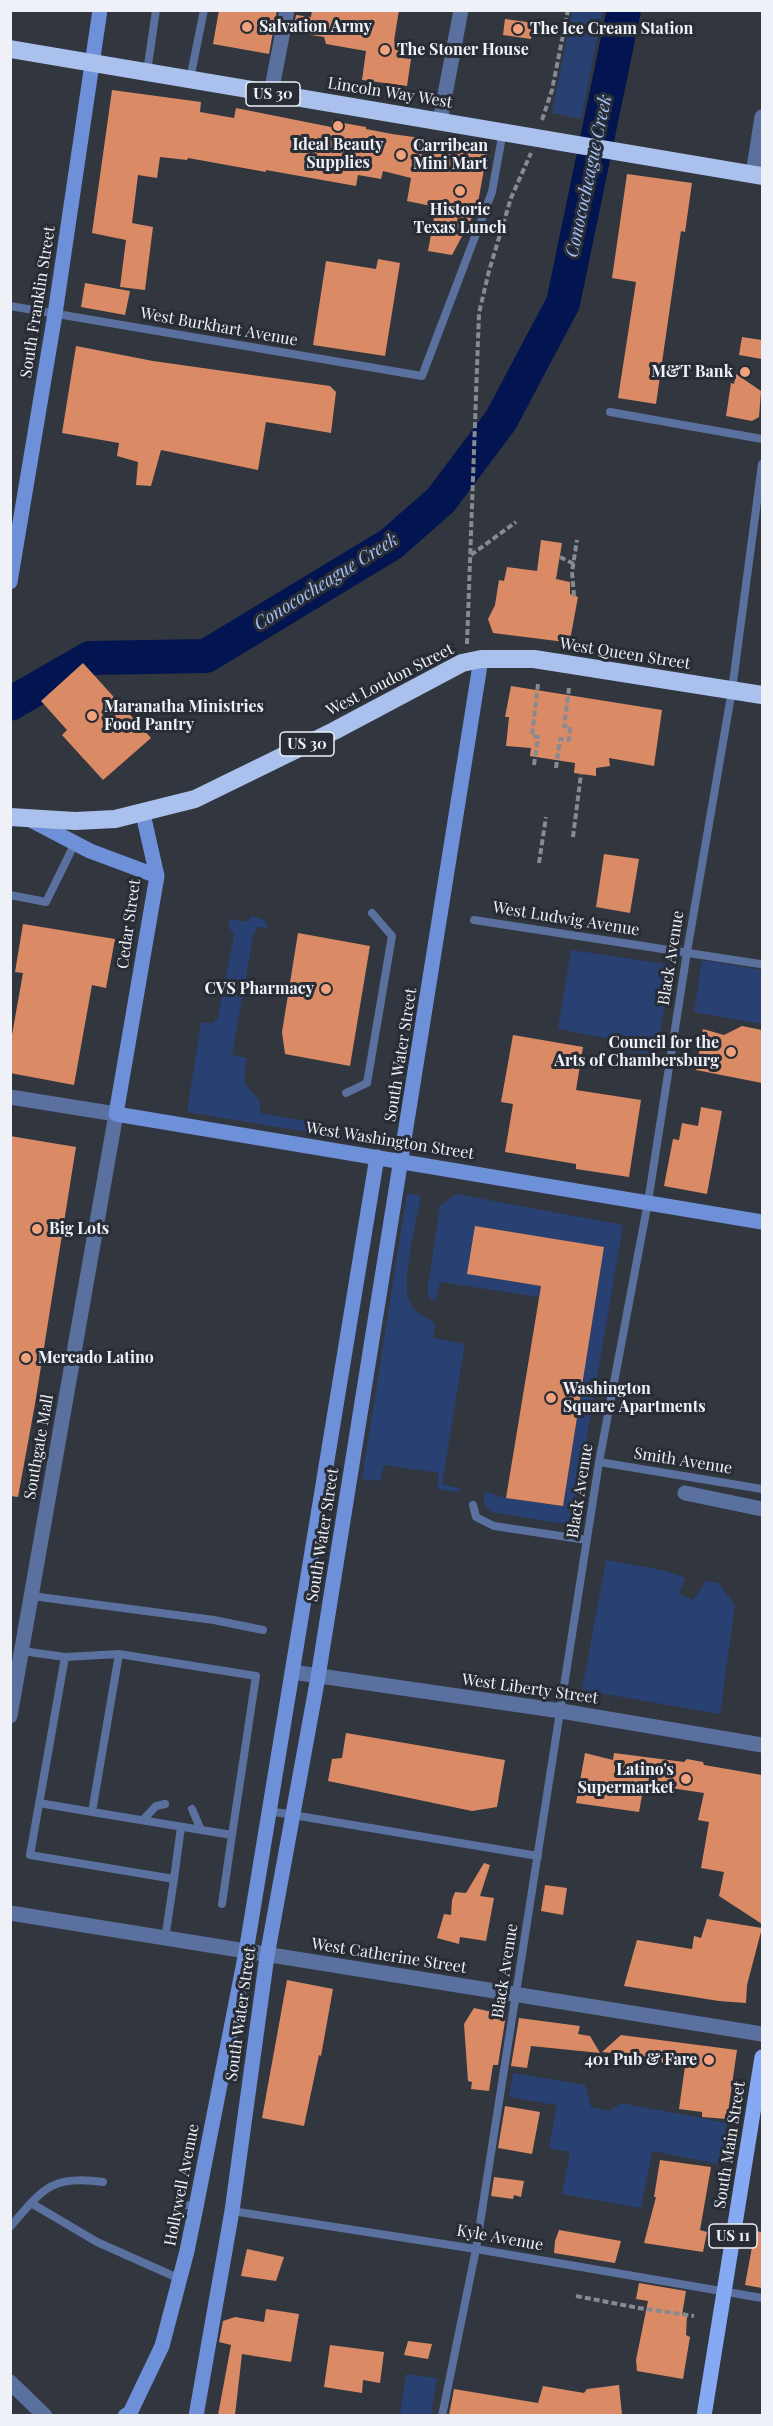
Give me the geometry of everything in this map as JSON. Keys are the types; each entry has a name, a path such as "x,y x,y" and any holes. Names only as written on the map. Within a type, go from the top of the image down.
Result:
{"highway":[{"name":"Lincoln Way West","path":"10,49 758,175"},
{"name":"West Queen Street","path":"481,659 534,659 762,695"},
{"name":"West Loudon Street","path":"10,817 95,820 143,814 195,799 334,731 462,663 481,659"}],"main road":[{"name":"South Main Street","path":"704,2415 762,2058"}],"street":[{"name":"South Franklin Street","path":"10,582 54,314 100,10"},
{"path":"271,93 287,10"},
{"path":"440,121 461,10"},
{"path":"758,175 762,117"},
{"name":"South Water Street","path":"196,2415 232,2211 267,1956 318,1677 481,659"},
{"path":"143,814 157,876"},
{"name":"Cedar Street","path":"29,819 90,851 157,876 116,1114"},
{"name":"West Washington Street","path":"10,1097 762,1222"},
{"name":"Southgate Mall","path":"10,1716 116,1114"},
{"name":"South Water Street","path":"246,1952 377,1157"},
{"path":"685,1492 762,1509"},
{"name":"West Liberty Street","path":"292,1672 561,1711 762,1745"},
{"name":"West Catherine Street","path":"10,1913 762,2034"},
{"name":"Hollywell Avenue","path":"126,2415 130,2413 162,2346 180,2279 246,1952"},
{"path":"10,2382 45,2415"}],"lane":[{"path":"147,72 156,10"},
{"path":"190,79 204,10"},
{"name":"West Burkhart Avenue","path":"10,306 422,376 492,192 503,131"},
{"path":"610,412 762,438"},
{"name":"Black Avenue","path":"442,2415 476,2249 599,1462 648,1202 687,952 732,690 762,464"},
{"path":"10,895 46,902 75,843"},
{"path":"346,1093 367,1083 392,936 372,913"},
{"name":"West Ludwig Avenue","path":"474,920 760,964"},
{"name":"Smith Avenue","path":"599,1462 762,1489"},
{"path":"472,1505 477,1516 494,1526 587,1540"},
{"path":"32,1596 214,1620 263,1630"},
{"path":"22,1651 65,1657 119,1654 256,1676 222,1904"},
{"path":"92,1812 119,1654"},
{"path":"65,1657 30,1855 174,1879"},
{"path":"39,1803 232,1835"},
{"path":"143,1820 156,1806 165,1804"},
{"path":"192,1809 201,1830"},
{"path":"269,1811 538,1856"},
{"path":"165,1939 181,1827"},
{"path":"10,2227 47,2187 61,2181 82,2179 103,2182"},
{"path":"177,2202 196,2207"},
{"path":"31,2203 97,2242 180,2279"},
{"name":"Kyle Avenue","path":"232,2211 476,2249 762,2298"}],"path":[{"path":"543,117 552,90 568,10"},
{"path":"467,645 479,313 511,198 531,155"},
{"path":"471,555 516,522"},
{"path":"574,596 572,572 577,540"},
{"path":"560,557 574,564"},
{"path":"534,765 538,737 532,736 538,684"},
{"path":"556,768 560,739 569,740 570,727 564,726 568,688"},
{"path":"573,837 581,774"},
{"path":"539,863 546,817"},
{"path":"576,2296 694,2316"}],"shaded area":[{"path":"572,11 603,11 581,119 552,113"},
{"path":"250,916 263,919 269,928 257,927 253,937 232,1055 247,1058 245,1082 260,1100 260,1113 321,1124 320,1134 187,1112 201,1023 213,1023 218,1017 234,935 229,927 229,919 249,922"},
{"path":"571,950 672,965 656,1055 608,1049 610,1039 558,1029"},
{"path":"702,960 762,970 762,1024 694,1012"},
{"path":"407,1193 421,1196 408,1267 407,1294 410,1303 418,1313 435,1324 433,1338 465,1344 442,1484 462,1489 457,1492 437,1489 439,1473 384,1465 380,1481 362,1479"},
{"path":"456,1194 623,1225 572,1525 491,1512 485,1505 484,1497 486,1492 506,1498 563,1506 604,1247 476,1226 468,1274 541,1286 539,1297 440,1282 436,1300 431,1299 428,1295 428,1285 440,1206"},
{"path":"606,1560 667,1571 685,1578 679,1594 693,1600 706,1581 718,1583 735,1605 720,1714 582,1690"},
{"path":"513,2073 585,2085 591,2107 609,2111 621,2103 727,2123 719,2164 652,2151 641,2208 562,2194 570,2152 549,2148 557,2105 509,2097"},
{"path":"406,2374 437,2378 431,2415 400,2415"}],"building":[{"name":"Salvation Army","path":"219,10 277,10 269,54 213,44"},
{"path":"312,10 399,10 394,41 404,42 402,58 411,59 407,86 362,80 366,51 326,44 324,37 293,32 296,15 311,17"},
{"name":"The Ice Cream Station","path":"505,19 534,23 531,39 503,35"},
{"path":"112,90 201,102 200,112 234,118 236,108 331,127 332,121 392,134 442,141 441,145 487,153 477,208 452,255 428,251 436,207 407,201 411,178 383,171 381,179 358,175 356,186 188,158 187,160 160,157 157,178 138,175 132,223 153,227 145,290 120,287 126,240 92,233"},
{"path":"627,174 692,183 685,232 681,231 656,404 618,398 636,282 612,278"},
{"path":"378,259 400,263 385,356 313,345 326,261 376,269"},
{"path":"85,283 130,291 125,315 81,307"},
{"path":"742,337 762,340 762,359 739,355"},
{"path":"76,346 153,361 330,386 336,392 331,433 266,422 258,470 161,450 151,486 136,485 138,462 117,456 119,443 62,433"},
{"name":"M&T Bank","path":"736,374 761,391 759,417 752,421 726,416 731,383 734,384"},
{"path":"541,540 562,543 556,579 570,582 570,594 578,597 571,635 565,642 493,633 488,619 495,605 499,580 504,581 507,567 537,571"},
{"name":"Maranatha Ministries Food Pantry","path":"83,663 151,738 103,780 62,735 67,730 41,701"},
{"path":"511,686 662,710 654,766 609,758 610,766 596,768 596,776 574,773 575,763 530,756 531,748 506,746 509,717 505,717"},
{"path":"604,854 639,859 630,913 596,907"},
{"path":"23,924 115,939 106,988 92,985 74,1085 10,1073 10,1046 23,973 15,972"},
{"name":"CVS Pharmacy","path":"298,933 370,946 350,1066 285,1054 282,1032"},
{"name":"Council for the Arts of Chambersburg","path":"742,1026 762,1030 762,1083 696,1070 703,1029 724,1035"},
{"path":"513,1035 583,1047 576,1090 641,1100 629,1177 576,1169 576,1164 505,1152 513,1104 501,1102"},
{"path":"701,1107 722,1111 707,1194 664,1186 673,1139 679,1140 682,1123 698,1126"},
{"name":"Big Lots","path":"10,1136 76,1147 18,1497 10,1496"},
{"name":"Washington Square Apartments","path":"475,1226 604,1247 563,1506 506,1498 541,1286 467,1274"},
{"path":"346,1733 505,1760 497,1807 472,1811 328,1781 332,1759 342,1758"},
{"path":"585,1753 613,1760 614,1753 684,1762 687,1759 703,1762 704,1765 762,1775 762,1924 719,1896 724,1872 701,1868 709,1822 698,1820 704,1793 644,1784 639,1812 576,1803"},
{"path":"484,1863 490,1865 480,1896 494,1898 486,1941 460,1937 459,1944 437,1938 444,1914 451,1915 455,1892 466,1893"},
{"path":"545,1885 567,1888 563,1915 541,1911"},
{"path":"707,1919 762,1928 747,1985 746,2003 624,1986 637,1940 692,1949 694,1936 701,1938"},
{"path":"287,1980 333,1989 321,2056 319,2055 304,2126 262,2118"},
{"path":"474,2008 506,2015 498,2065 493,2065 489,2091 471,2089 472,2082 468,2081 464,2024"},
{"path":"519,2018 580,2026 578,2034 590,2036 600,2053 531,2046 527,2068 511,2066"},
{"path":"621,2035 737,2050 727,2119 702,2117 702,2112 679,2109 685,2066 662,2063 661,2058 602,2052"},
{"path":"505,2106 540,2112 532,2154 498,2148"},
{"path":"660,2160 711,2167 700,2230 707,2232 703,2252 644,2243 656,2197 654,2197"},
{"path":"494,2177 524,2181 521,2197 514,2195 513,2199 491,2196"},
{"path":"559,2230 621,2241 615,2263 554,2253"},
{"path":"755,2231 762,2232 762,2288 745,2285"},
{"path":"247,2249 284,2257 276,2281 241,2276"},
{"path":"639,2283 686,2291 682,2315 687,2316 686,2335 690,2337 683,2379 637,2371 636,2360 648,2301 636,2299"},
{"path":"266,2309 299,2314 291,2362 242,2354 235,2415 218,2415 231,2345 219,2342 223,2321 235,2317 264,2322"},
{"path":"408,2341 432,2344 428,2359 404,2355"},
{"path":"330,2345 384,2352 380,2383 363,2380 362,2393 324,2387"},
{"path":"619,2385 622,2415 449,2415 454,2389 538,2403 543,2386 584,2393 587,2389"}],"waterway":[{"name":"Conococheague Creek","path":"10,704 90,658 206,656 391,544 441,500 501,420 563,303 624,10"}],"place":[{"name":"Salvation Army","path":"247,27"},
{"name":"The Ice Cream Station","path":"518,29"},
{"name":"The Stoner House","path":"385,50"},
{"name":"Ideal Beauty Supplies","path":"338,126"},
{"name":"Carribean Mini Mart","path":"401,155"},
{"name":"Historic Texas Lunch","path":"460,191"},
{"name":"M&T Bank","path":"745,372"},
{"name":"Maranatha Ministries Food Pantry","path":"92,716"},
{"name":"CVS Pharmacy","path":"326,989"},
{"name":"Council for the Arts of Chambersburg","path":"731,1052"},
{"name":"Big Lots","path":"37,1229"},
{"name":"Mercado Latino","path":"26,1358"},
{"name":"Washington Square Apartments","path":"551,1398"},
{"name":"Latino's Supermarket","path":"686,1779"},
{"name":"401 Pub & Fare","path":"709,2060"}]}
